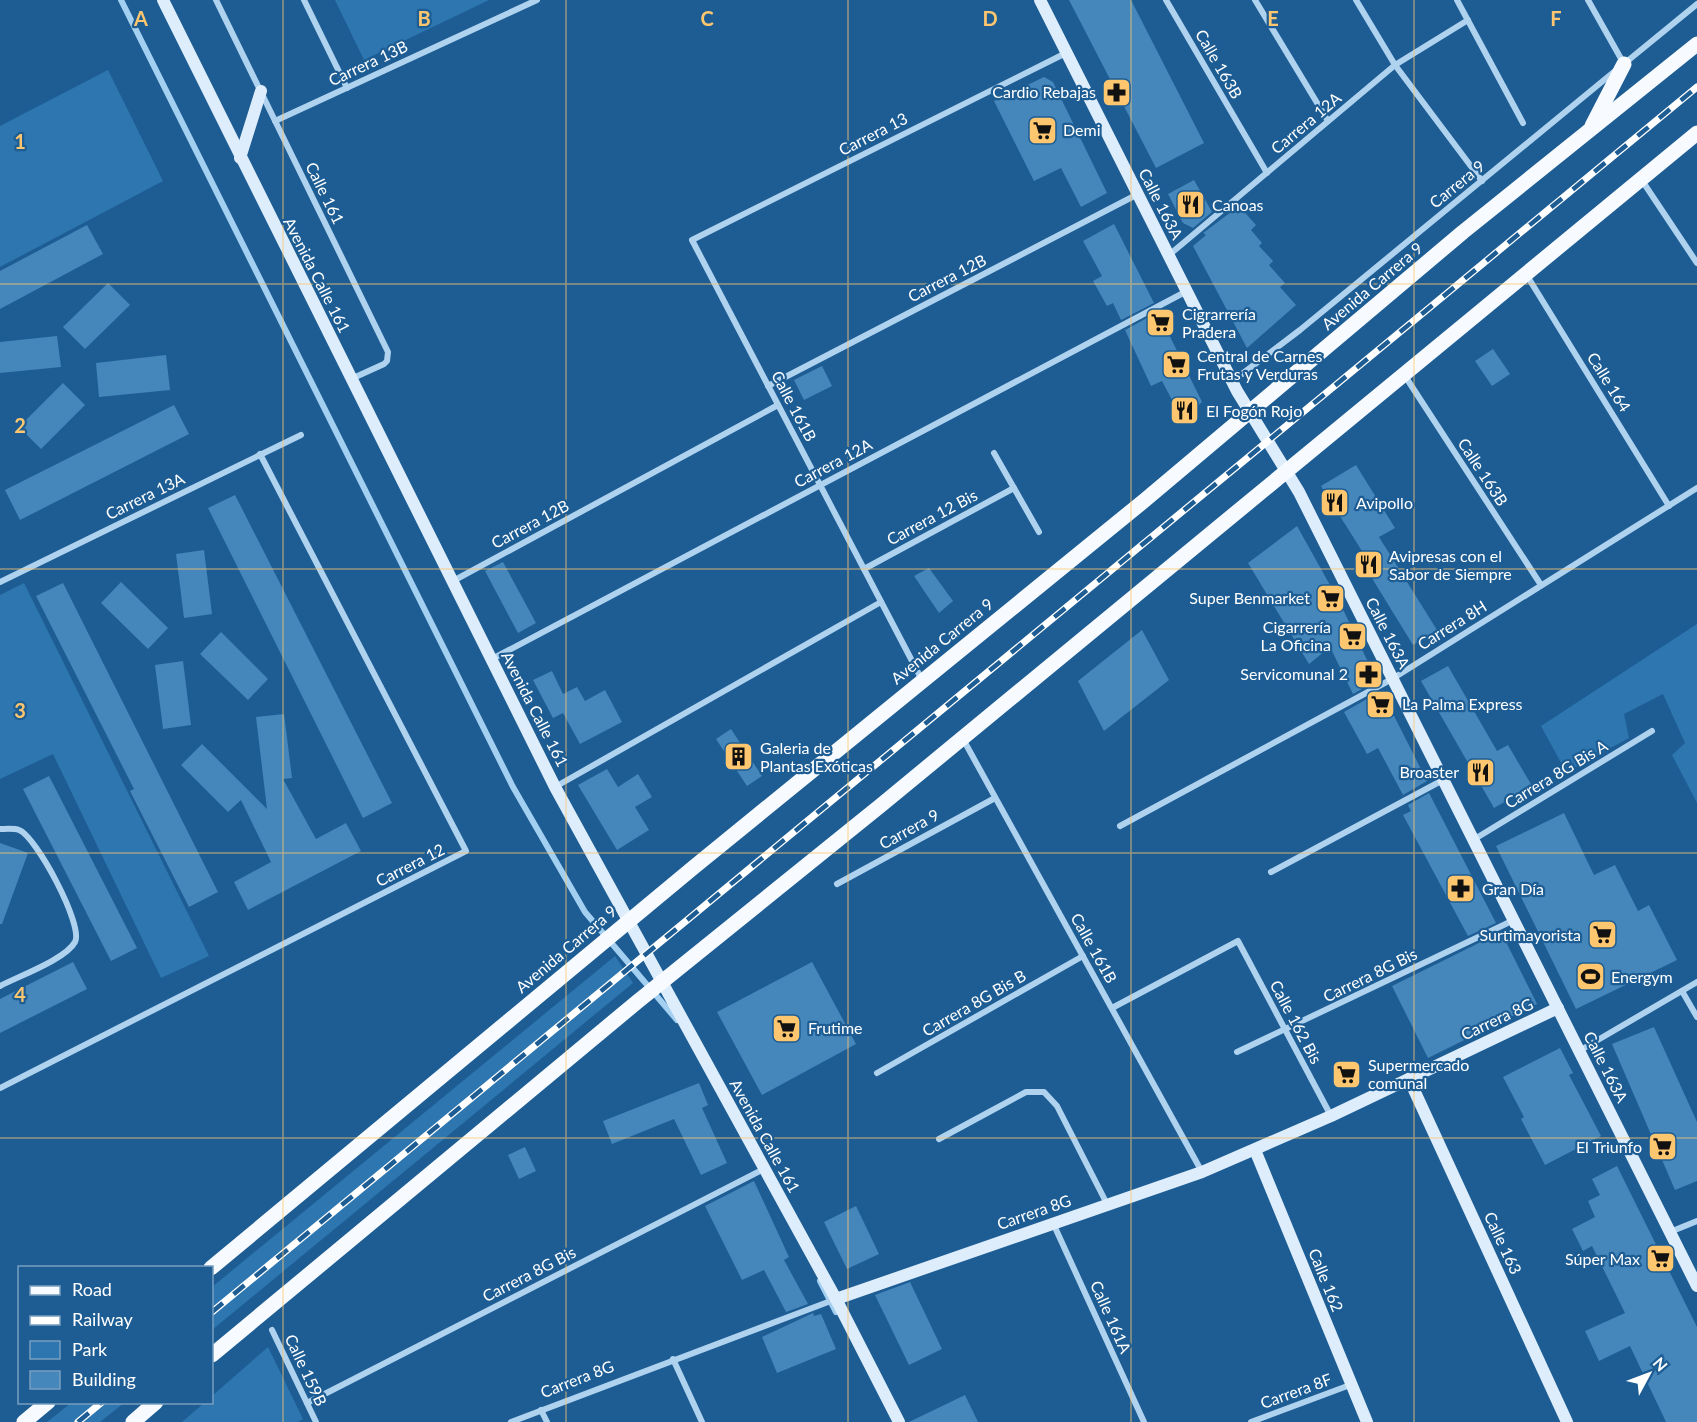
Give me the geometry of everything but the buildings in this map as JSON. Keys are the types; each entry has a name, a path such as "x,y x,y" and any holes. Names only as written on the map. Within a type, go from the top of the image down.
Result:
{"main road":[{"name":"Avenida Calle 161","path":"163,0 555,787 836,1299 899,1422"},
{"name":"Calle 163A","path":"1040,0 1228,374 1286,469 1697,1286"},
{"name":"Avenida Carrera 9","path":"213,1266 629,921 1250,413 1455,240 1697,44"},
{"path":"1589,132 1623,64"},
{"path":"240,158 261,91"},
{"path":"213,1354 662,982 1697,133"},
{"name":"Carrera 8G","path":"836,1299 1202,1172 1331,1116 1558,1008"},
{"name":"Calle 163","path":"1409,1079 1567,1422"},
{"name":"Calle 162","path":"1255,1150 1367,1422"},
{"path":"24,1422 46,1404"},
{"path":"133,1422 154,1404"}],"street":[{"name":"Calle 161","path":"216,0 388,351 387,361 384,364 351,380"},
{"path":"304,0 347,88"},
{"name":"Carrera 13B","path":"275,120 537,0"},
{"name":"Calle 163B","path":"1166,0 1267,174"},
{"path":"1255,0 1328,121"},
{"path":"1356,0 1395,65 1482,181"},
{"path":"1457,0 1523,123"},
{"path":"1588,0 1623,64"},
{"name":"Carrera 9","path":"1228,374 1242,374 1300,330 1694,3"},
{"name":"Carrera 12A","path":"1168,255 1395,65 1468,20"},
{"name":"Carrera 13","path":"692,240 1067,53"},
{"path":"1641,178 1697,263"},
{"name":"Carrera 12B","path":"768,386 1138,194"},
{"name":"Calle 161B","path":"692,240 922,680"},
{"name":"Calle 164","path":"1525,273 1669,506"},
{"name":"Carrera 12A","path":"491,660 1187,291"},
{"name":"Calle 163B","path":"1403,373 1541,585"},
{"name":"Carrera 12B","path":"452,582 778,405"},
{"name":"Carrera 13A","path":"0,582 301,435"},
{"path":"994,453 1039,532"},
{"name":"Carrera 12","path":"0,1088 466,851 260,454"},
{"name":"Carrera 12 Bis","path":"864,569 1014,488"},
{"name":"Carrera 8H","path":"1120,826 1392,679 1697,488"},
{"path":"555,787 881,602"},
{"name":"Carrera 8G Bis A","path":"1473,840 1652,731"},
{"name":"Calle 161B","path":"962,738 1202,1172"},
{"path":"1272,872 1443,780"},
{"name":"Carrera 9","path":"837,884 995,798"},
{"path":"0,829 19,830 36,845 76,924 77,939 69,951 0,986"},
{"name":"Carrera 8G Bis","path":"1237,1053 1514,920"},
{"name":"Calle 162 Bis","path":"1112,1008 1238,941 1331,1116"},
{"name":"Carrera 8G Bis B","path":"877,1073 1083,956"},
{"path":"1579,1051 1697,982"},
{"path":"1682,991 1697,1017"},
{"path":"939,1139 1026,1092 1044,1092 1057,1106 1107,1204"},
{"name":"Carrera 8G Bis","path":"307,1403 764,1168"},
{"path":"1670,1232 1697,1221"},
{"name":"Calle 161A","path":"1053,1223 1144,1422"},
{"name":"Carrera 8G","path":"511,1422 836,1299"},
{"name":"Calle 159B","path":"272,1330 316,1422"},
{"path":"674,1359 702,1422"},
{"name":"Carrera 8F","path":"1251,1422 1350,1385"},
{"path":"541,1410 547,1422"}],"green space":[{"path":"335,0 489,0 364,60"},
{"path":"108,70 163,181 0,267 0,126"},
{"path":"24,583 209,956 161,978 53,754 0,779 0,595"},
{"path":"1697,624 1697,803 1672,755 1685,743 1663,694 1624,714 1629,738 1566,772 1541,726"},
{"path":"615,956 633,983 213,1329 213,1286"},
{"path":"268,1347 303,1419 298,1422 182,1422 203,1404 213,1404 213,1395"},
{"path":"70,1404 123,1404 100,1422 47,1422"}],"waterway":[{"path":"121,0 513,787 585,912 677,1020"},
{"path":"820,1281 836,1312"}],"railway":[{"path":"213,1311 1697,87"},
{"path":"78,1422 100,1404"}],"place":[{"name":"Cardio Rebajas","path":"1117,92"},
{"name":"Demi","path":"1042,130"},
{"name":"Canoas","path":"1191,205"},
{"name":"Cigrarrería Pradera","path":"1161,323"},
{"name":"Central de Carnes Frutas y Verduras","path":"1176,365"},
{"name":"El Fogón Rojo","path":"1185,411"},
{"name":"Avipollo","path":"1335,503"},
{"name":"Avipresas con el Sabor de Siempre","path":"1368,565"},
{"name":"Super Benmarket","path":"1331,598"},
{"name":"Cigarrería La Oficina","path":"1352,636"},
{"name":"Servicomunal 2","path":"1369,674"},
{"name":"La Palma Express","path":"1381,704"},
{"name":"Galeria de Plantas Exóticas","path":"739,757"},
{"name":"Broaster","path":"1480,772"},
{"name":"Gran Día","path":"1461,889"},
{"name":"Surtimayorista","path":"1602,935"},
{"name":"Energym","path":"1590,977"},
{"name":"Frutime","path":"787,1028"},
{"name":"Supermercado comunal","path":"1347,1074"},
{"name":"El Triunfo","path":"1663,1147"},
{"name":"Súper Max","path":"1661,1259"}]}
